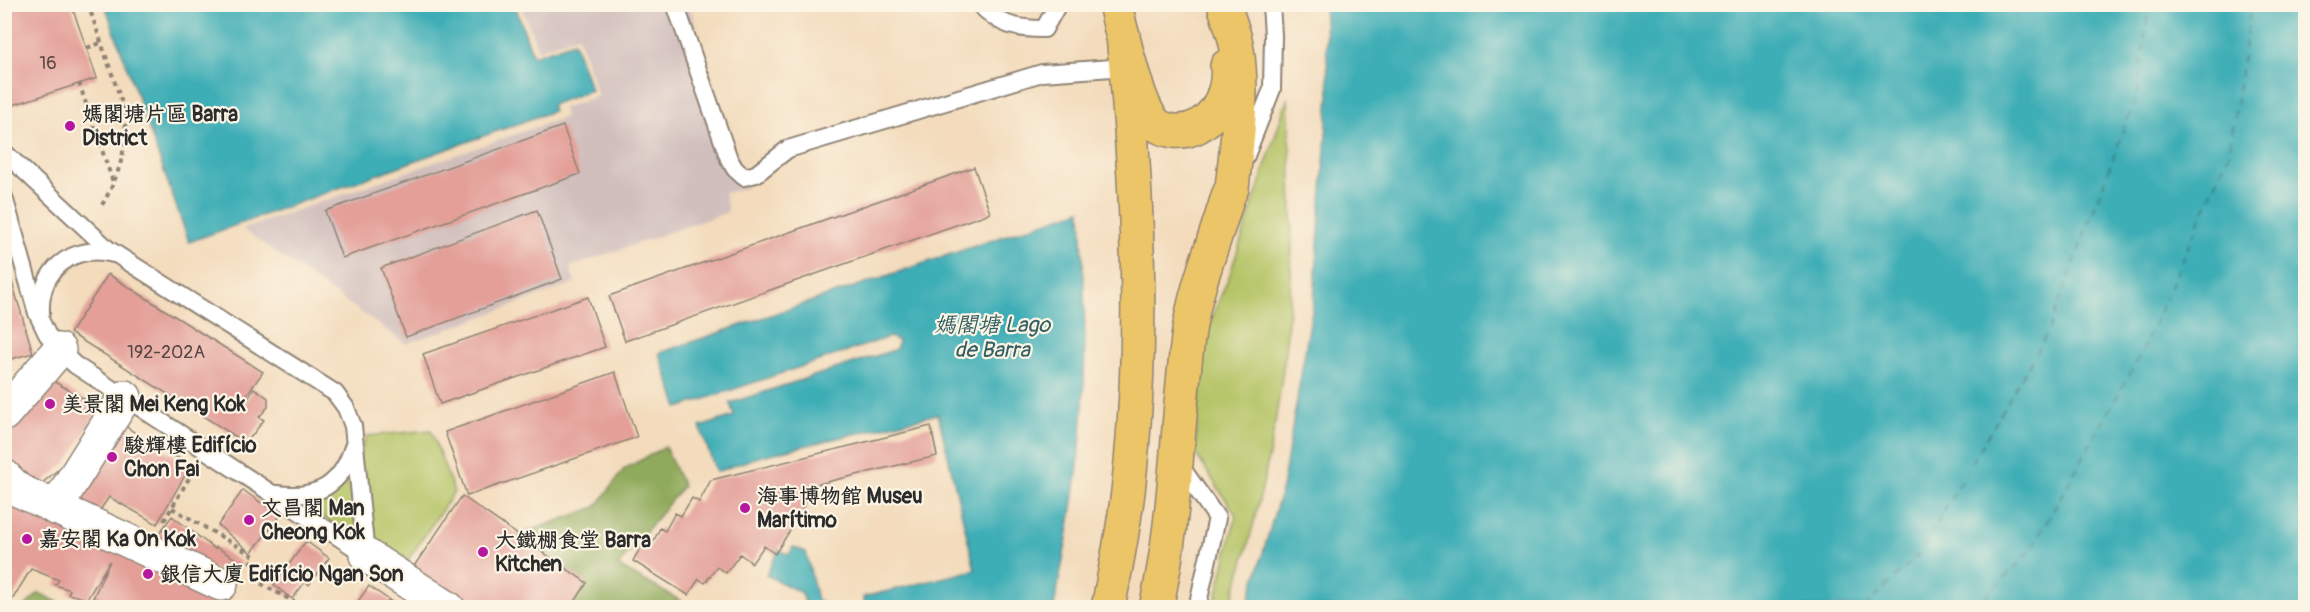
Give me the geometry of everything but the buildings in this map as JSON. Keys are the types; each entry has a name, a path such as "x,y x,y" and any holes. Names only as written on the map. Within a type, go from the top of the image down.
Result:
{"main road":[{"path":"1119,20 1139,92 1156,124 1166,130 1182,131 1197,128 1212,117 1221,100 1228,74 1222,4"},
{"path":"1156,608 1167,561 1189,329 1202,276 1232,188 1240,102 1240,76 1237,46 1222,4"},
{"path":"1108,608 1129,483 1135,406 1138,299 1133,152 1126,67 1119,20"}],"street":[{"path":"4,414 38,374 53,342"},
{"path":"4,383 38,374"},
{"path":"56,508 125,397"},
{"path":"4,476 18,490 221,584"},
{"path":"366,555 448,608"}],"lane":[{"path":"675,4 729,159 744,177 756,174 788,149 1042,74 1126,67"},
{"path":"979,4 994,20 1008,26 1044,30 1058,4"},
{"path":"1232,188 1261,122 1272,89 1273,35 1269,4"},
{"path":"4,152 117,255 335,393 346,408 353,426 366,555"},
{"path":"4,196 36,313 53,342 75,365 366,555"},
{"path":"53,342 41,316 40,299 45,283 54,269 68,258 83,252 100,251 117,255"},
{"path":"259,485 277,494 297,497 326,487 347,465 354,446 353,426"},
{"path":"1177,461 1217,518 1197,608"}],"path":[{"path":"86,229 114,185 124,152 127,130 125,112 88,4"},
{"path":"87,48 101,44"},
{"path":"79,83 114,185"},
{"path":"147,550 205,450"},
{"path":"330,608 335,600"}],"shaded area":[{"path":"521,5 689,5 747,188 724,193 728,212 570,267 575,283 406,344 243,229 565,117 563,108 598,96 578,36 538,50"}],"green space":[{"path":"1288,97 1292,209 1291,265 1280,394 1259,501 1230,607 1214,607 1236,515 1195,453 1203,338 1229,277"},
{"path":"431,430 454,492 402,569 309,508 347,484 367,436"},
{"path":"665,447 683,486 618,566 692,607 571,607 587,583 518,535 596,507 624,469"},
{"path":"39,593 68,607 24,607"}],"water":[{"path":"105,5 515,5 533,56 574,42 591,90 551,105 553,111 189,242"},
{"path":"1324,5 2305,5 2305,607 1247,607 1282,488 1314,298 1329,94"},
{"name":"媽閣塘 Lago de Barra","path":"1081,210 1085,342 1084,395 1075,491 1054,607 866,607 863,597 975,570 938,414 758,457 716,472 700,427 734,416 730,403 894,350 898,341 890,337 678,408 659,353"},
{"path":"793,547 806,552 817,600 833,607 806,607 802,593 766,575 779,550 789,555"}],"ferry route":[{"path":"1864,608 1919,554 2048,332 2138,91 2149,4"},
{"path":"1975,608 2030,552 2141,354 2229,154 2251,4"}],"place":[{"name":"媽閣塘片區 Barra District","path":"70,126"},
{"name":"美景閣 Mei Keng Kok","path":"50,404"},
{"name":"駿輝樓 Edifício Chon Fai","path":"112,457"},
{"name":"海事博物館 Museu Marítimo","path":"745,508"},
{"name":"文昌閣 Man Cheong Kok","path":"249,520"},
{"name":"嘉安閣 Ka On Kok","path":"27,539"},
{"name":"大鐵棚食堂 Barra Kitchen","path":"483,552"},
{"name":"銀信大廈 Edifício Ngan Son","path":"148,574"}]}
